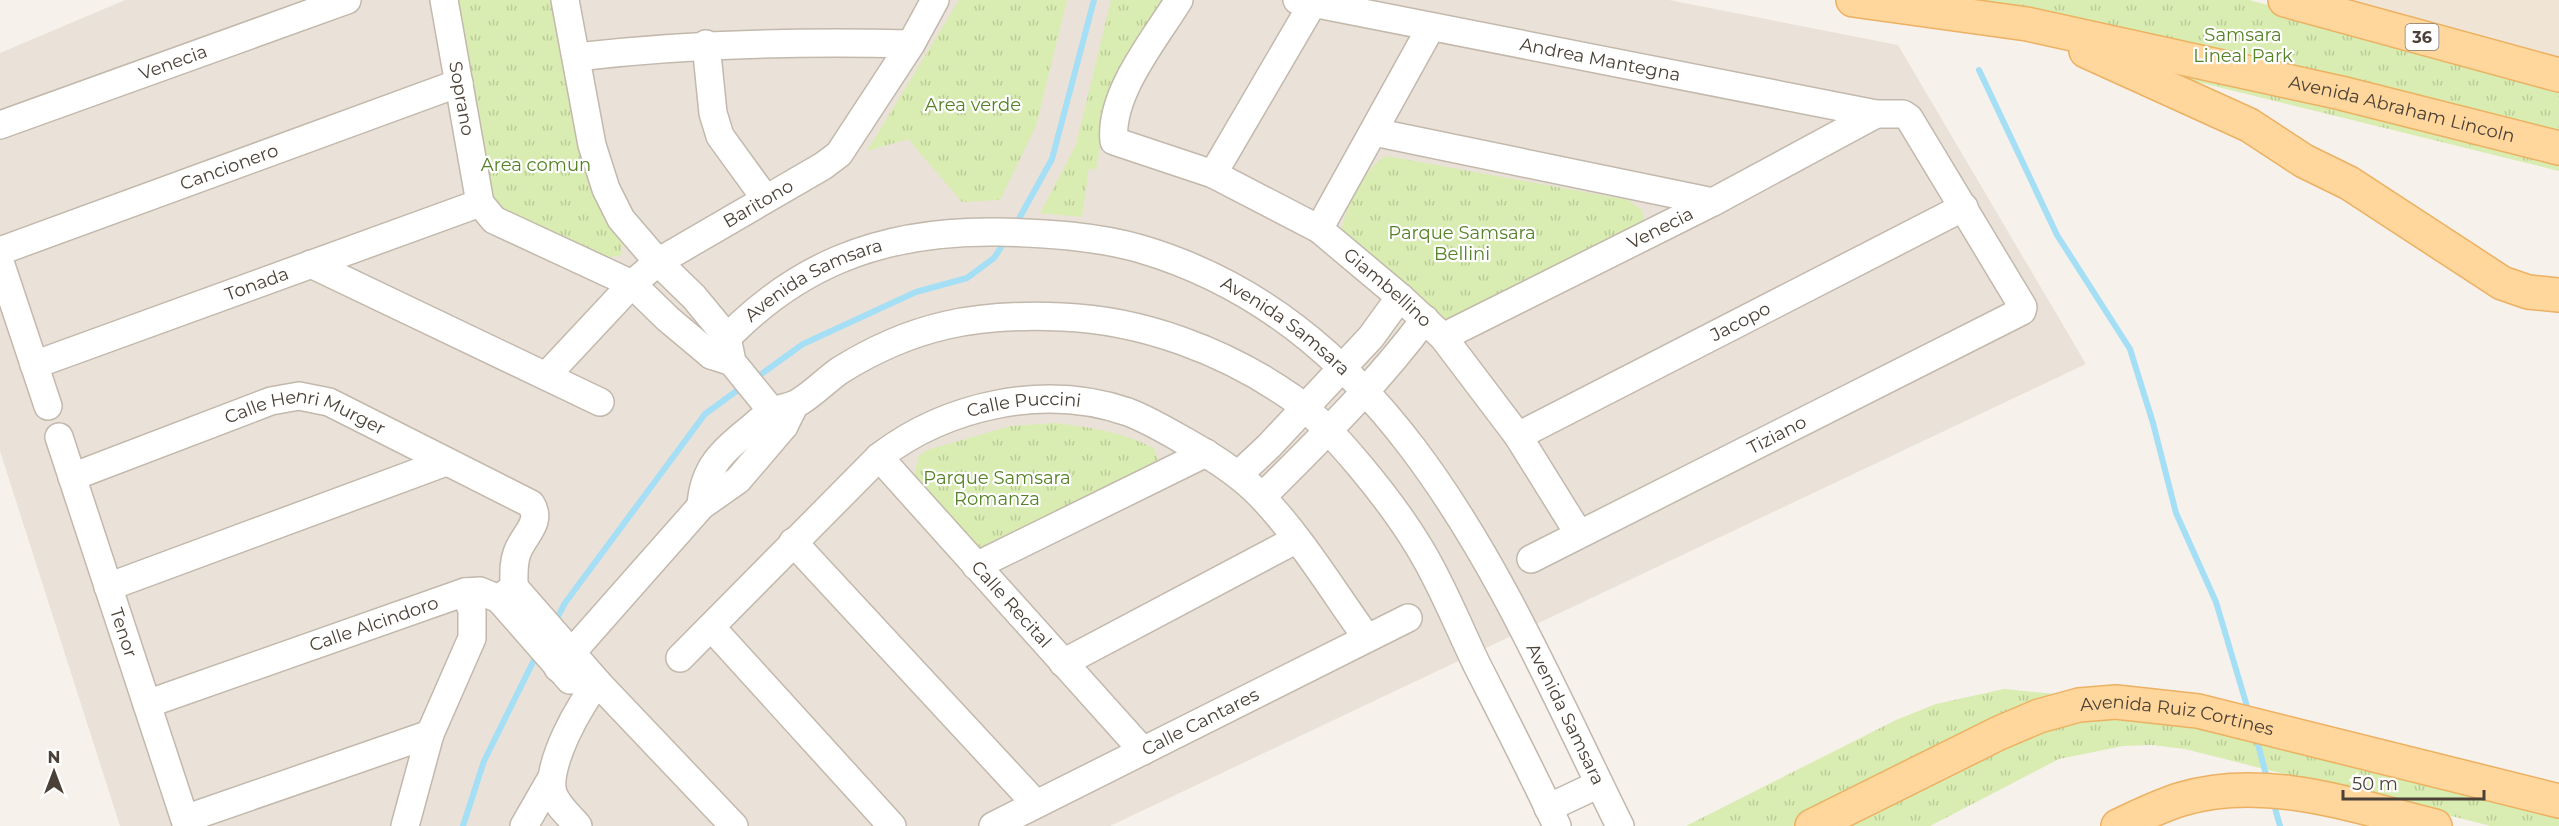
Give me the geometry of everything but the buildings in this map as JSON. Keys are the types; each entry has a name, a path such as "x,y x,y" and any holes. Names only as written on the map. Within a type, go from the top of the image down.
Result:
{"main road":[{"name":"Avenida Abraham Lincoln","path":"1853,0 2026,24 2341,93 2559,148"},
{"name":"36","path":"2285,0 2559,75"},
{"path":"2026,24 2248,125 2304,161 2349,183 2502,283 2528,292 2559,295"},
{"name":"Avenida Ruiz Cortines","path":"1812,826 1999,733 2059,711 2097,704 2146,704 2198,711 2559,801"},
{"path":"2118,826 2152,809 2184,798 2217,792 2260,789 2313,796 2435,826"}],"street":[{"name":"Venecia","path":"0,125 347,0"},
{"name":"Soprano","path":"444,0 480,203"},
{"path":"565,0 592,145 606,189 621,219 658,262 694,297 723,351"},
{"name":"Baritono","path":"546,376 632,284 658,262 823,166 839,154 911,44 935,0"},
{"name":"Giambellino","path":"1179,0 1122,94 1115,114 1115,142 1213,174 1318,230 1401,297 1434,328 1518,436 1579,534"},
{"path":"1213,174 1305,1"},
{"name":"Andrea Mantegna","path":"1305,1 1876,114 1903,114 1909,118 1964,207"},
{"path":"1318,230 1431,27"},
{"path":"576,57 706,44 808,41 911,44"},
{"path":"706,44 713,113 720,136 765,198"},
{"name":"Cancionero","path":"0,251 459,83"},
{"name":"Venecia","path":"1434,328 1713,202 1876,114"},
{"path":"1374,132 1713,202"},
{"path":"480,203 494,220 632,284 668,319 723,351 784,414"},
{"name":"Tonada","path":"34,365 480,203"},
{"name":"Tiziano","path":"1532,559 2022,311 2023,307 1964,207"},
{"name":"Jacopo","path":"1518,436 1964,207"},
{"name":"Avenida Samsara","path":"723,351 746,318 789,285 812,271 861,249 941,232 1005,232 1116,244 1142,250 1222,283 1256,303 1342,366 1367,391 1427,464 1488,561 1620,826"},
{"path":"0,262 48,406"},
{"path":"311,264 600,402"},
{"path":"1238,475 1305,409 1371,337 1401,297"},
{"path":"559,653 701,506 704,483 714,461 784,414 860,358 920,331 975,320 1044,316 1103,320 1178,341 1260,378 1305,409 1378,490 1418,546 1552,817 1599,784"},
{"path":"1262,497 1367,391 1398,356 1434,328"},
{"name":"Calle Henri Murger","path":"72,477 271,401 299,396 329,402 531,504 535,519 516,558 507,593"},
{"name":"Calle Puccini","path":"680,658 879,457 905,437 956,414 995,405 1039,401 1082,402 1128,412 1150,421 1206,453 1238,475 1262,497 1297,539 1367,638"},
{"name":"Tenor","path":"59,437 186,823"},
{"path":"976,566 1206,453"},
{"name":"Calle Recital","path":"879,457 1143,751"},
{"path":"108,587 446,462"},
{"path":"1062,663 1297,539"},
{"path":"793,542 1036,804"},
{"path":"405,826 430,734 472,638 472,610 465,592"},
{"name":"Calle Alcindoro","path":"147,704 465,592 507,593"},
{"path":"507,593 592,689 734,826"},
{"name":"Calle Cantares","path":"993,826 1408,618"},
{"path":"711,627 892,826"},
{"path":"524,826 551,779 554,765 592,689"},
{"path":"186,823 430,734"},
{"path":"551,779 556,800 578,826"}],"shaded area":[{"path":"125,0 1669,0 1898,45 2086,364 1110,826 120,826 0,451 0,53"},
{"path":"2319,0 2559,0 2559,62"}],"green space":[{"name":"Area comun","path":"455,0 555,0 623,240 621,255 603,259 504,211 487,185"},
{"name":"Area verde","path":"959,0 1067,0 1036,126 1000,200 962,202 908,139 867,151"},
{"path":"1111,0 1172,0 1104,126 1096,170 1089,168 1082,217 1040,213 1076,145"},
{"name":"Samsara Lineal Park","path":"1865,0 2249,0 2559,82 2559,171"},
{"name":"Parque Samsara Bellini","path":"1387,156 1628,200 1642,210 1644,223 1449,325 1342,231 1351,201 1365,177 1380,160"},
{"name":"Parque Samsara Romanza","path":"1054,423 1105,431 1142,442 1154,448 1159,464 982,554 914,477 918,457 927,450 1011,426"},
{"path":"2004,689 2076,696 2559,814 2559,826 2491,826 2185,749 2152,745 2123,746 2059,759 1930,826 1686,826 1896,720 1936,704"}],"waterway":[{"path":"1016,224 1052,159 1094,0"},
{"path":"1979,70 2057,235 2130,349 2153,423 2176,513 2216,602 2249,713"},
{"path":"753,380 803,344 916,292 967,278 994,258 1005,241"},
{"path":"554,624 565,603 705,414 742,387"},
{"path":"463,826 484,761 537,654"},
{"path":"2256,737 2268,782"},
{"path":"2273,801 2280,826"}]}
